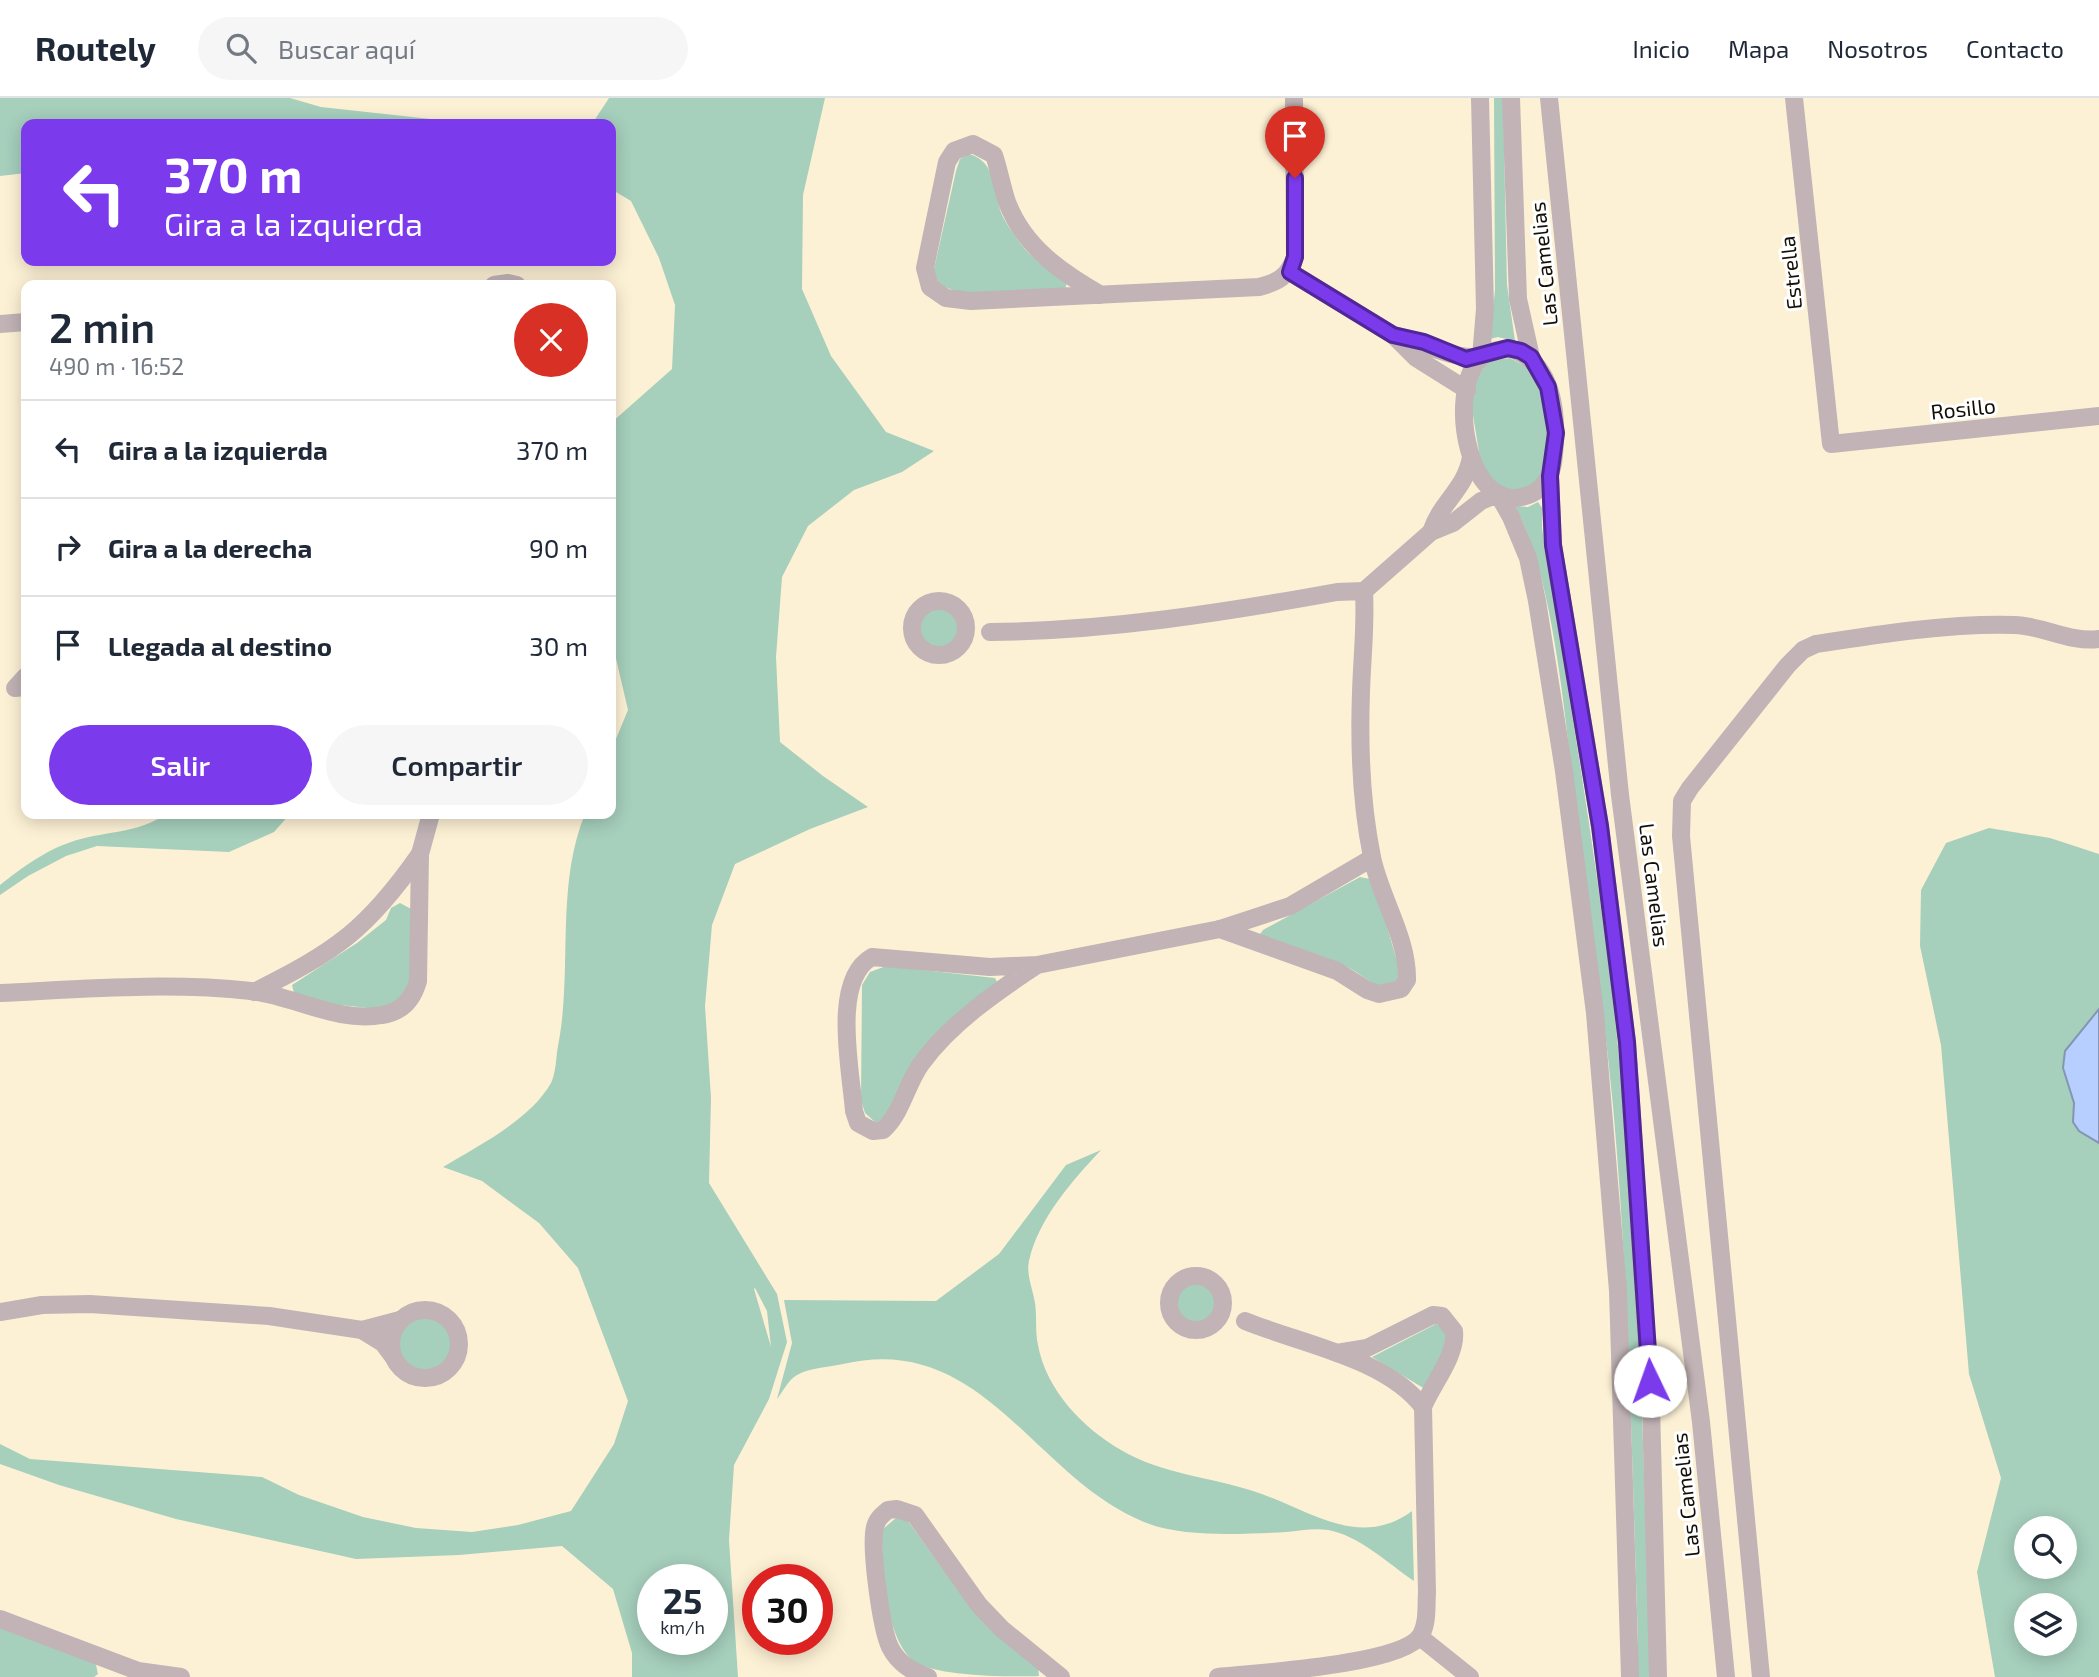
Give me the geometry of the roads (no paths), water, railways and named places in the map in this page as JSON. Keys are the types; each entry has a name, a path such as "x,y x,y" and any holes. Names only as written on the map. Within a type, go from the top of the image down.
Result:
{"street":[{"path":"1101,295 1055,266 1026,238 1007,201 993,155 973,144 954,151 947,162 925,268 930,287 946,298 971,301 1101,295 1259,287 1278,282 1290,272 1295,257 1294,98"},
{"path":"1480,98 1485,309 1481,357 1469,375 1465,415 1471,457 1481,480 1498,494 1528,558 1537,600 1595,1013 1618,1291 1630,1677"},
{"path":"1511,98 1518,299 1531,357 1548,387 1554,408 1556,433 1550,476 1553,545 1600,826 1627,1042 1650,1379 1658,1677"},
{"name":"Las Camelias","path":"1549,98 1620,795 1701,1422 1726,1677"},
{"name":"Estrella","path":"1794,98 1831,444"},
{"path":"1290,272 1393,335 1416,358 1467,390"},
{"path":"0,324 21,322"},
{"path":"1393,335 1424,342 1466,359 1508,348 1531,357"},
{"name":"Rosillo","path":"1831,444 2099,416"},
{"path":"1432,532 1438,511 1468,474 1471,457"},
{"path":"990,632 963,616 950,604 932,603 923,607 913,622 915,640 928,653 946,654 961,644 990,632 1034,632 1174,619 1337,592 1364,591 1432,532 1453,523 1481,501 1498,494 1520,498 1532,494 1550,476"},
{"path":"1220,929 1251,943 1328,967 1379,994 1401,989 1407,980 1404,957 1372,858 1360,752 1366,626 1364,591"},
{"path":"961,644 966,631 963,616"},
{"path":"1761,1677 1681,836 1682,801 1788,665 1802,650 1816,643 1984,625 2030,627 2071,639 2099,639"},
{"path":"0,993 119,985 254,992 303,1006 347,1014 383,1015 398,1010 415,993 418,981 420,854 430,819"},
{"path":"254,992 326,955 350,937 382,906 420,854"},
{"path":"1037,965 950,1031 929,1053 917,1069 897,1113 883,1130 873,1131 858,1123 854,1111 846,999 854,972 872,957 888,956 990,967 1037,965 1220,929 1290,906 1372,858"},
{"path":"1245,1321 1223,1298 1214,1282 1196,1275 1179,1282 1172,1289 1169,1307 1178,1324 1195,1330 1245,1321 1336,1353 1397,1381 1423,1407"},
{"path":"1213,1325 1222,1312 1223,1298"},
{"path":"0,1312 42,1304 90,1304 269,1316 362,1330 383,1343 398,1365 418,1377 440,1374 456,1357 457,1334 444,1315 421,1310 400,1320 362,1330"},
{"path":"1217,1677 1370,1660 1403,1648 1420,1637 1426,1620 1427,1592 1423,1407 1455,1343 1454,1331 1442,1316 1424,1316 1367,1348 1336,1353"},
{"path":"392,1355 391,1336 400,1320"},
{"path":"928,1677 905,1666 897,1657 890,1647 882,1619 873,1541 875,1526 888,1510 897,1509 915,1515 979,1605 1002,1629 1061,1677"},
{"path":"0,1619 138,1671 181,1677"},
{"path":"1420,1637 1470,1677"},
{"path":"118,1677 138,1671"}],"water":[{"path":"2099,1009 2099,1143 2079,1131 2073,1122 2074,1103 2063,1068 2065,1051"}]}
